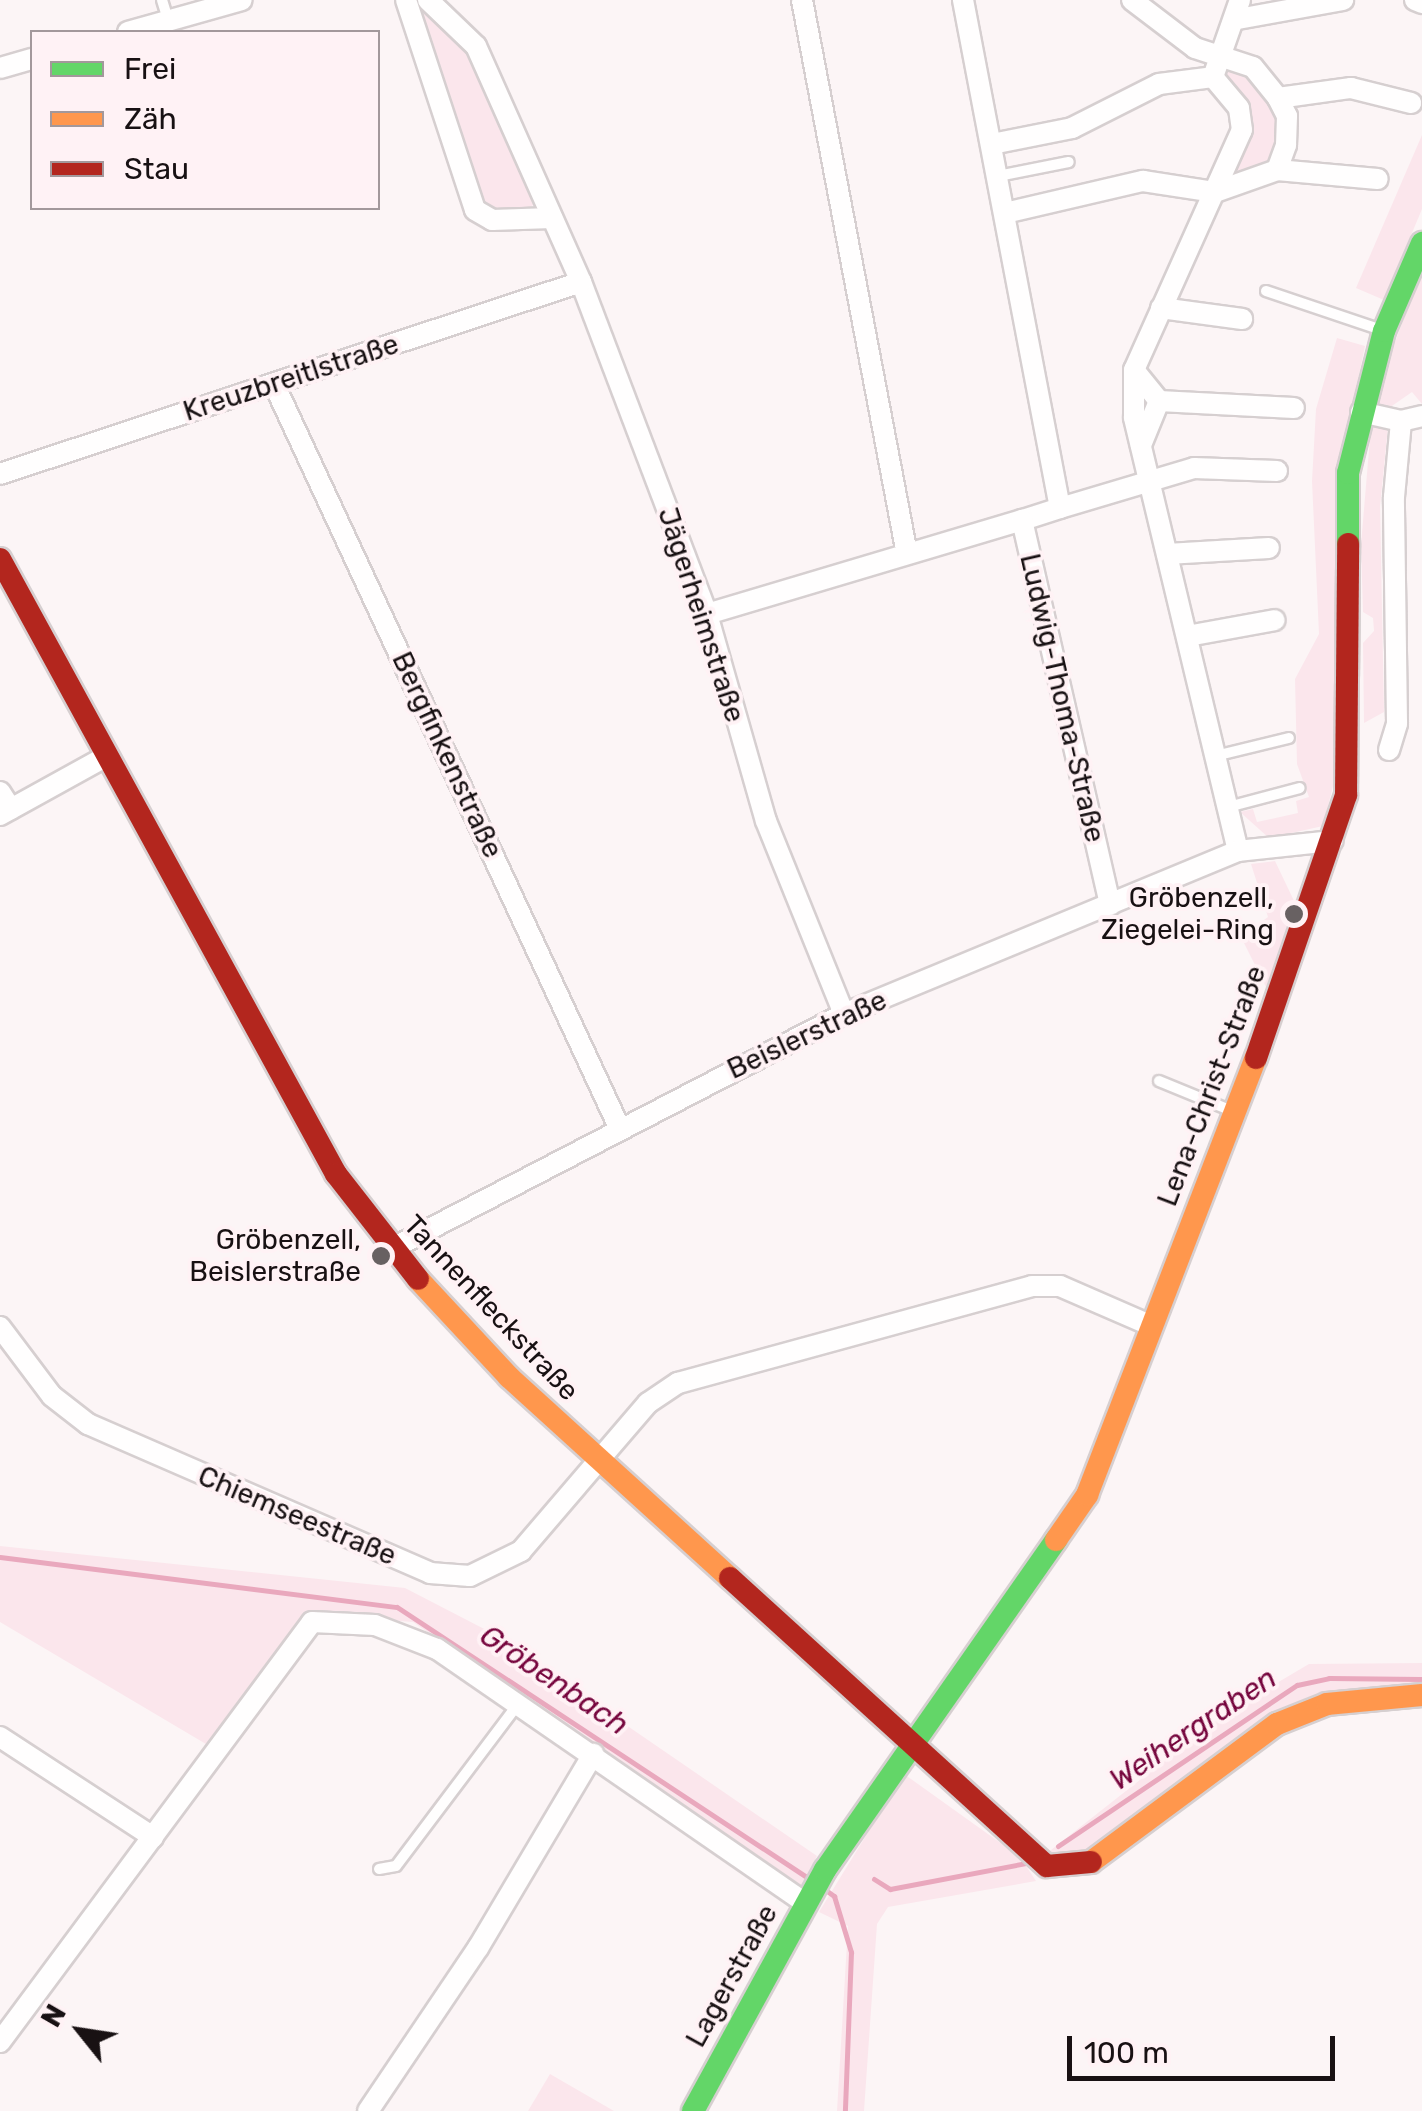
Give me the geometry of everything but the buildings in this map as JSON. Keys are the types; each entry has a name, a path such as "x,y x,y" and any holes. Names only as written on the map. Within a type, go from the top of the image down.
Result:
{"street":[{"path":"135,30 203,5 242,0"},
{"path":"406,0 476,210 492,220 552,218"},
{"name":"Jägerheimstraße","path":"428,0 476,46 581,282 707,614 766,821 844,1014"},
{"path":"802,0 906,549"},
{"path":"963,0 1060,508"},
{"path":"1132,0 1195,48 1253,68 1278,98 1287,116 1286,145 1276,170"},
{"path":"1214,77 1239,10 1344,0"},
{"path":"1415,0 1422,3"},
{"path":"0,68 30,60"},
{"path":"992,144 1072,128 1159,84 1214,77"},
{"path":"1214,77 1239,108 1242,130 1134,370 1141,445 1238,852"},
{"path":"1278,98 1351,88 1411,102"},
{"path":"1005,213 1143,180 1215,192 1276,170 1378,179"},
{"name":"Lena-Christ-Straße","path":"825,1870 909,1745 1083,1505 1235,1112 1346,796 1348,473 1384,330 1422,243"},
{"name":"Kreuzbreitlstraße","path":"0,474 581,282"},
{"path":"1161,308 1242,319"},
{"path":"1134,370 1159,401 1294,408"},
{"name":"Bergfinkenstraße","path":"274,384 620,1126"},
{"path":"1141,445 1159,401"},
{"path":"1361,412 1412,418 1394,497 1397,723 1389,750"},
{"path":"1022,520 1149,476 1219,466 1277,471"},
{"name":"Ludwig-Thoma-Straße","path":"707,614 906,549 1022,520 1110,905"},
{"path":"1166,554 1270,548"},
{"name":"Tannenfleckstraße","path":"0,559 336,1174 391,1249 509,1377 909,1745 1047,1866 1073,1868 1100,1859 1277,1724 1327,1704 1422,1696"},
{"path":"1187,636 1275,620"},
{"path":"4,805 107,756"},
{"name":"Beislerstraße","path":"391,1249 620,1126 844,1014 1238,852 1332,841"},
{"name":"Chiemseestraße","path":"0,1327 52,1396 88,1424 430,1573 470,1576 521,1551 648,1403 678,1383 1032,1286 1060,1286 1152,1326"},
{"path":"0,2042 7,2018 153,1837 312,1622 390,1631 437,1649 810,1898"},
{"path":"0,1737 153,1837"},
{"path":"368,2111 478,1948 593,1754"},
{"name":"Lagerstraße","path":"693,2111 825,1870"}],"lane":[{"path":"162,0 168,21"},
{"path":"998,176 1069,162"},
{"path":"1266,291 1384,330"},
{"path":"1215,756 1289,738"},
{"path":"1227,807 1300,788"},
{"path":"1159,1081 1235,1112"},
{"path":"379,1869 396,1866 518,1704"}],"shaded area":[{"path":"407,0 419,0 468,49 537,201 527,211 493,215 477,202"},
{"path":"1234,65 1284,115 1273,169 1220,188 1238,157 1235,88 1224,72"},
{"path":"1422,135 1422,209 1384,300 1356,288"},
{"path":"1422,271 1422,404 1412,392 1389,408 1381,407 1374,397"},
{"path":"1337,338 1365,346 1339,471 1335,778 1323,826 1269,838 1240,812 1253,809 1257,822 1298,813 1296,801 1309,797 1297,764 1295,679 1319,634 1312,481 1316,409"},
{"path":"1371,426 1388,427 1380,506 1384,712 1364,723 1363,643 1374,631 1373,618 1363,612 1361,545"},
{"path":"1275,861 1296,905 1266,987 1241,937 1268,917 1251,864"},
{"path":"0,1546 405,1588 492,1633 817,1856 799,1890 413,1622 306,1614 211,1747 0,1622"},
{"path":"1422,1663 1422,1690 1308,1703 1102,1852 1046,1854 1221,1716 1309,1664"},
{"path":"904,1774 1020,1857 1036,1881 888,1907 877,1924 864,2111 837,2111 848,1926 819,1912"},
{"path":"550,2074 614,2111 528,2111"}],"waterway":[{"name":"Gröbenbach","path":"0,1557 397,1607 809,1879"},
{"name":"Weihergraben","path":"1058,1846 1297,1685 1329,1678 1422,1679"},
{"name":"Weihergraben","path":"874,1879 890,1889 1026,1863"},
{"name":"Gröbenbach","path":"827,1891 834,1896 851,1952 845,2111"}],"traffic: fast":[{"path":"1348,544 1348,473 1384,331 1422,243"},
{"path":"693,2111 825,1870 1056,1540"}],"traffic: slow":[{"path":"1056,1540 1087,1495 1256,1058"},
{"path":"418,1279 509,1377 730,1578"},
{"path":"1091,1862 1277,1724 1327,1704 1422,1695"}],"traffic: jam":[{"path":"1256,1058 1346,795 1348,544"},
{"path":"0,559 336,1174 418,1279"},
{"path":"730,1578 1047,1866 1091,1862"}],"place":[{"name":"Gröbenzell, Ziegelei-Ring","path":"1294,914"},
{"name":"Gröbenzell, Beislerstraße","path":"381,1256"}]}
